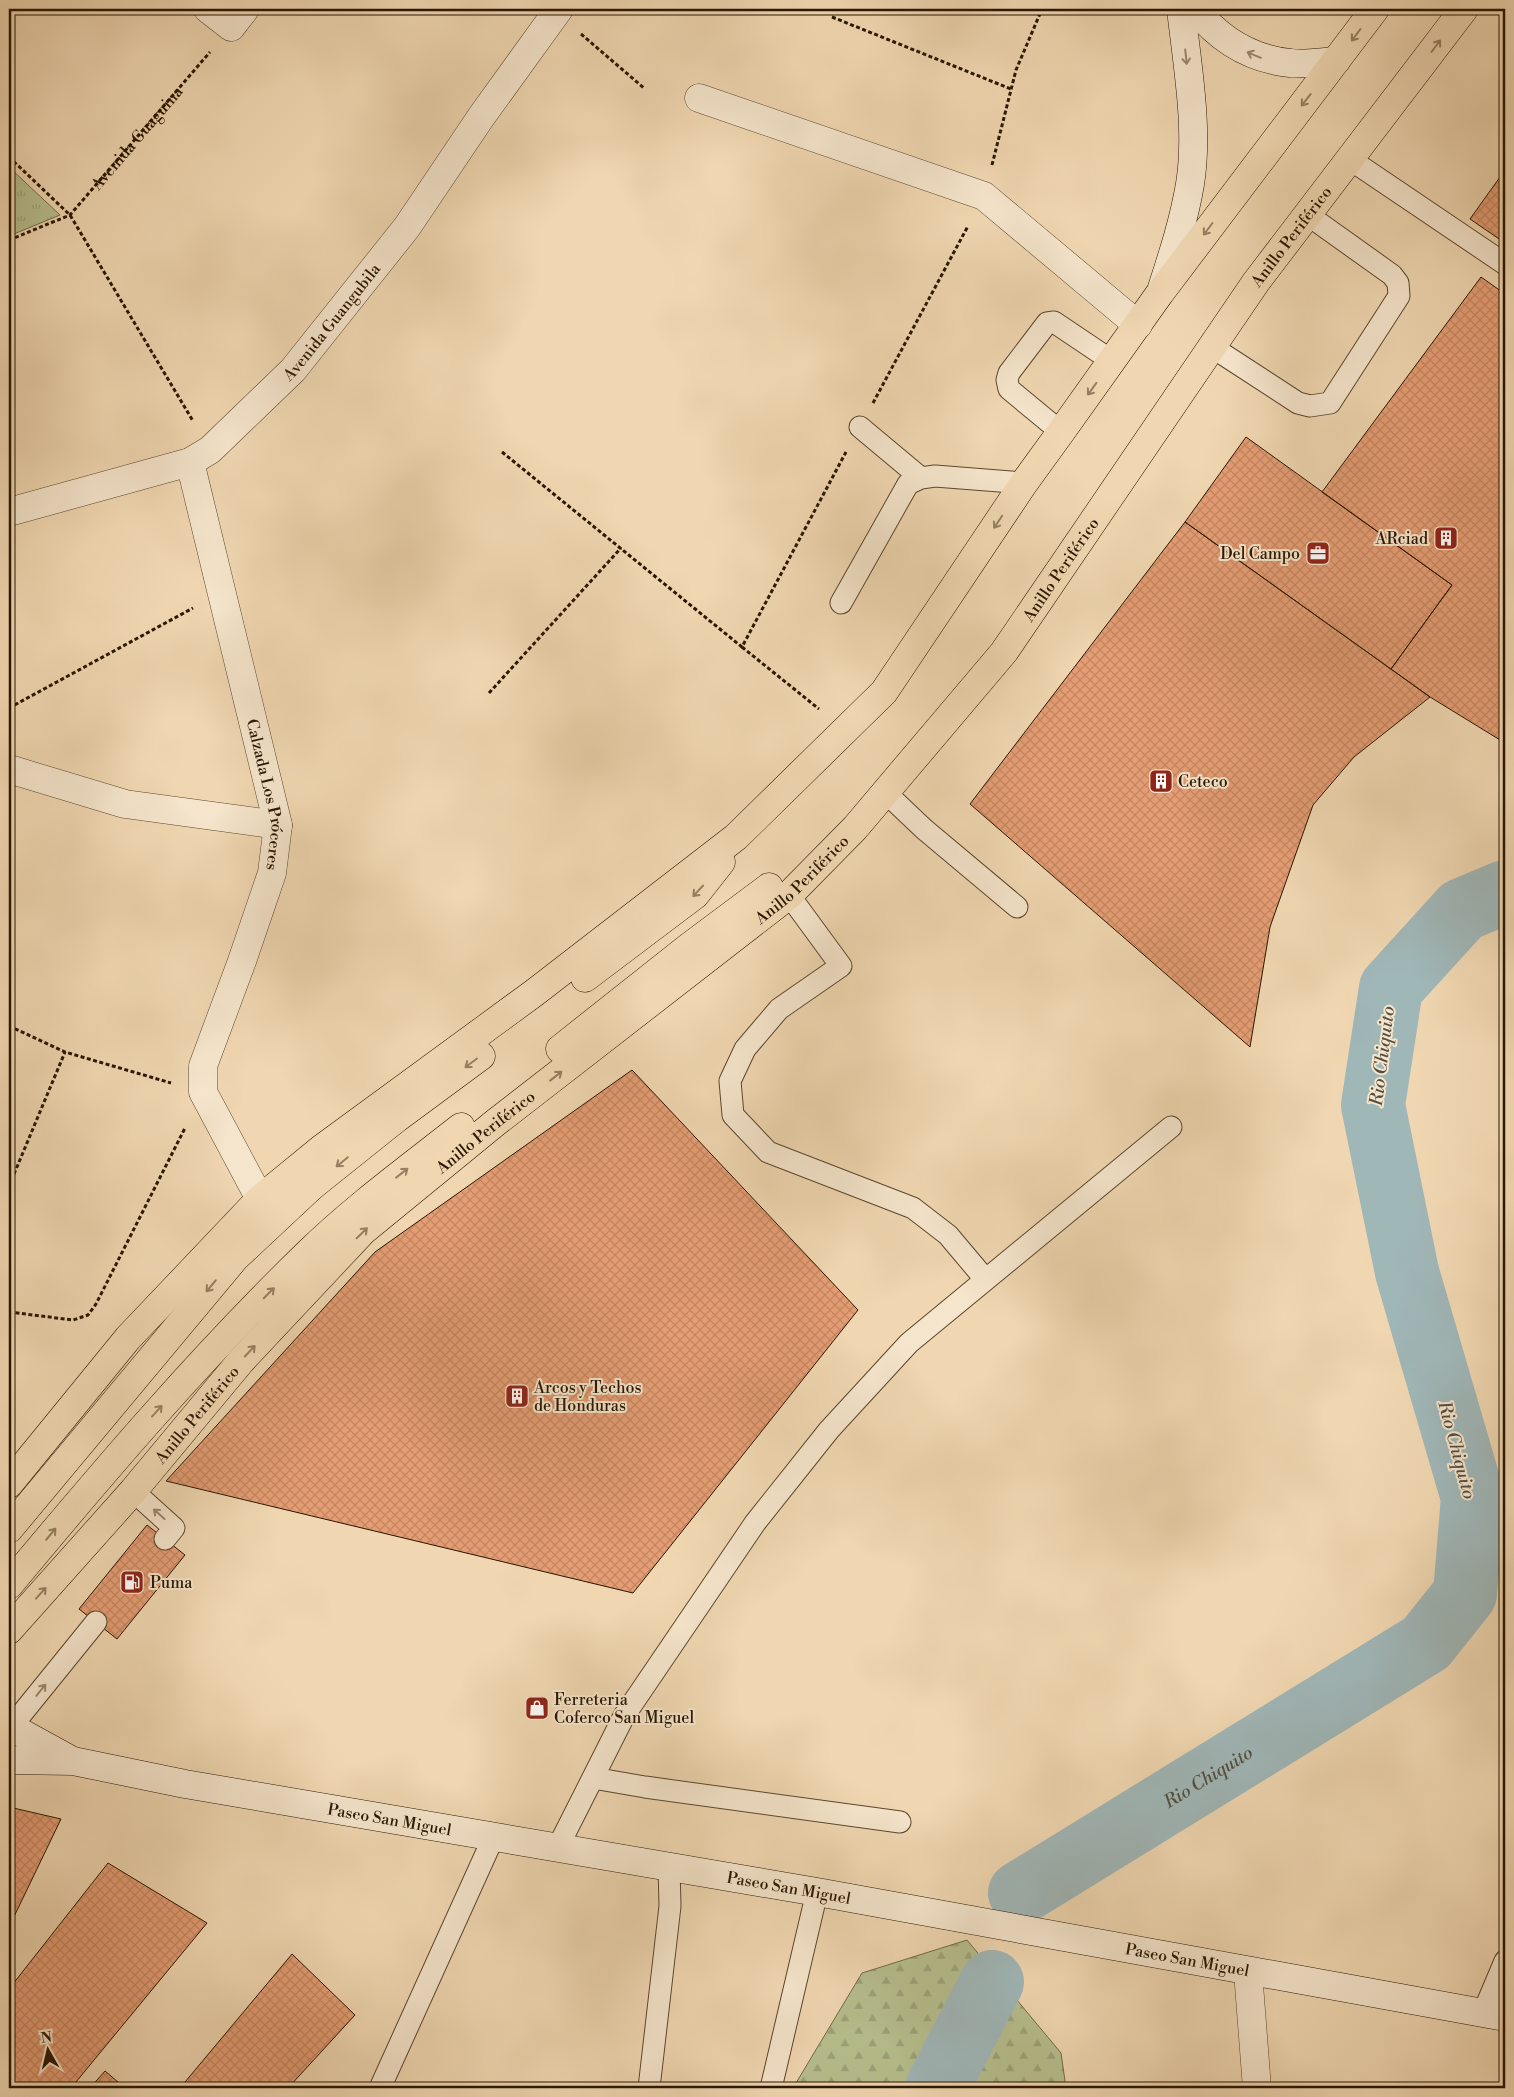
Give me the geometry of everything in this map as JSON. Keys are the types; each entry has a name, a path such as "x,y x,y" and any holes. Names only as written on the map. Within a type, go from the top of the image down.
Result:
{"highway":[{"path":"9,1484 128,1338 260,1199 321,1149 534,993 736,838 884,692 1024,483 1160,293 1375,9"},
{"name":"Anillo Periférico","path":"9,1630 133,1491 240,1361 363,1231 495,1122 789,895 855,828 1004,652 1256,282 1351,160 1464,9"},
{"path":"9,1585 104,1471 198,1365 308,1253 384,1187 690,946 817,852 855,828"},
{"path":"9,1529 235,1258 312,1186 398,1118 695,895 719,866 736,838"}],"street":[{"path":"208,9 238,18"},
{"path":"1160,293 1182,226 1190,183 1193,144 1181,9"},
{"path":"1195,9 1218,34 1240,49 1264,59 1291,64 1336,61"},
{"name":"Avenida Guangubila","path":"9,512 200,456 293,370 407,227 556,10"},
{"path":"699,98 984,196 1138,325"},
{"name":"Calzada Los Próceres","path":"200,456 220,593 278,825 272,873 203,1066 203,1092 260,1199"},
{"path":"9,769 125,804 278,825"},
{"name":"Paseo San Miguel","path":"10,1727 73,1761"},
{"name":"Paseo San Miguel","path":"9,1760 73,1761 194,1785 817,1892 1248,1972 1494,2015"},
{"path":"1248,1972 1257,2088"}],"lane":[{"path":"1351,160 1505,264"},
{"path":"1212,346 1298,404 1310,406 1330,403 1399,296 1398,283 1392,275 1308,215"},
{"path":"1061,432 1009,389 1007,380 1009,373 1047,323 1054,322 1112,361"},
{"path":"860,427 921,478"},
{"path":"841,603 908,484 921,478 935,476 1024,483"},
{"path":"885,792 924,829 1017,907"},
{"path":"789,895 840,966 779,1009 744,1049 730,1081 733,1115 768,1152 912,1208 948,1235 985,1279"},
{"path":"558,1847 624,1716 755,1523 829,1430 909,1343 1171,1127"},
{"path":"133,1491 174,1528 165,1539"},
{"path":"10,1727 96,1622"},
{"path":"593,1778 645,1787 900,1822"},
{"path":"380,2088 494,1836"},
{"path":"649,2088 670,1906 669,1867"},
{"path":"771,2088 817,1892"},
{"path":"1494,2015 1505,1961"}],"path":[{"path":"742,647 984,196 1016,70 1042,9"},
{"path":"556,10 645,89"},
{"path":"832,17 1012,89"},
{"name":"Avenida Guaguina","path":"9,240 70,215 238,18"},
{"path":"9,157 70,215 200,456"},
{"path":"502,452 845,730"},
{"path":"489,693 621,548"},
{"path":"9,708 220,593"},
{"path":"9,1026 65,1052 203,1092 96,1304 88,1315 73,1320 9,1312"},
{"path":"9,1186 65,1052"}],"green space":[{"path":"9,167 60,215 9,236"},
{"path":"967,1940 1061,2053 1066,2088 793,2088 862,1973"}],"building":[{"path":"1505,170 1505,243 1470,219"},
{"name":"ARciad","path":"1481,277 1505,294 1505,743 1430,697 1391,669 1452,585 1322,492"},
{"name":"Del Campo","path":"1246,437 1452,585 1391,669 1185,522"},
{"name":"Ceteco","path":"1185,522 1430,697 1354,757 1313,805 1270,927 1250,1047 970,804"},
{"name":"Arcos y Techos de Honduras","path":"632,1070 858,1310 633,1593 166,1481 375,1252"},
{"name":"Puma","path":"147,1525 185,1555 117,1639 79,1609"},
{"path":"9,1807 61,1819 9,1927"},
{"path":"108,1863 207,1923 71,2088 9,2088 9,1989"},
{"path":"292,1954 355,2015 288,2088 180,2088"},
{"path":"105,2071 125,2088 90,2088"}],"waterway":[{"name":"Rio Chiquito","path":"1020,1893 1426,1643 1465,1594 1473,1498 1407,1272 1373,1105 1391,988 1462,910 1505,892"},
{"path":"937,2088 992,1982"}],"place":[{"name":"ARciad","path":"1446,538"},
{"name":"Del Campo","path":"1318,553"},
{"name":"Ceteco","path":"1161,781"},
{"name":"Arcos y Techos de Honduras","path":"517,1396"},
{"name":"Puma","path":"132,1582"},
{"name":"Ferreteria Coferco San Miguel","path":"537,1708"}]}
